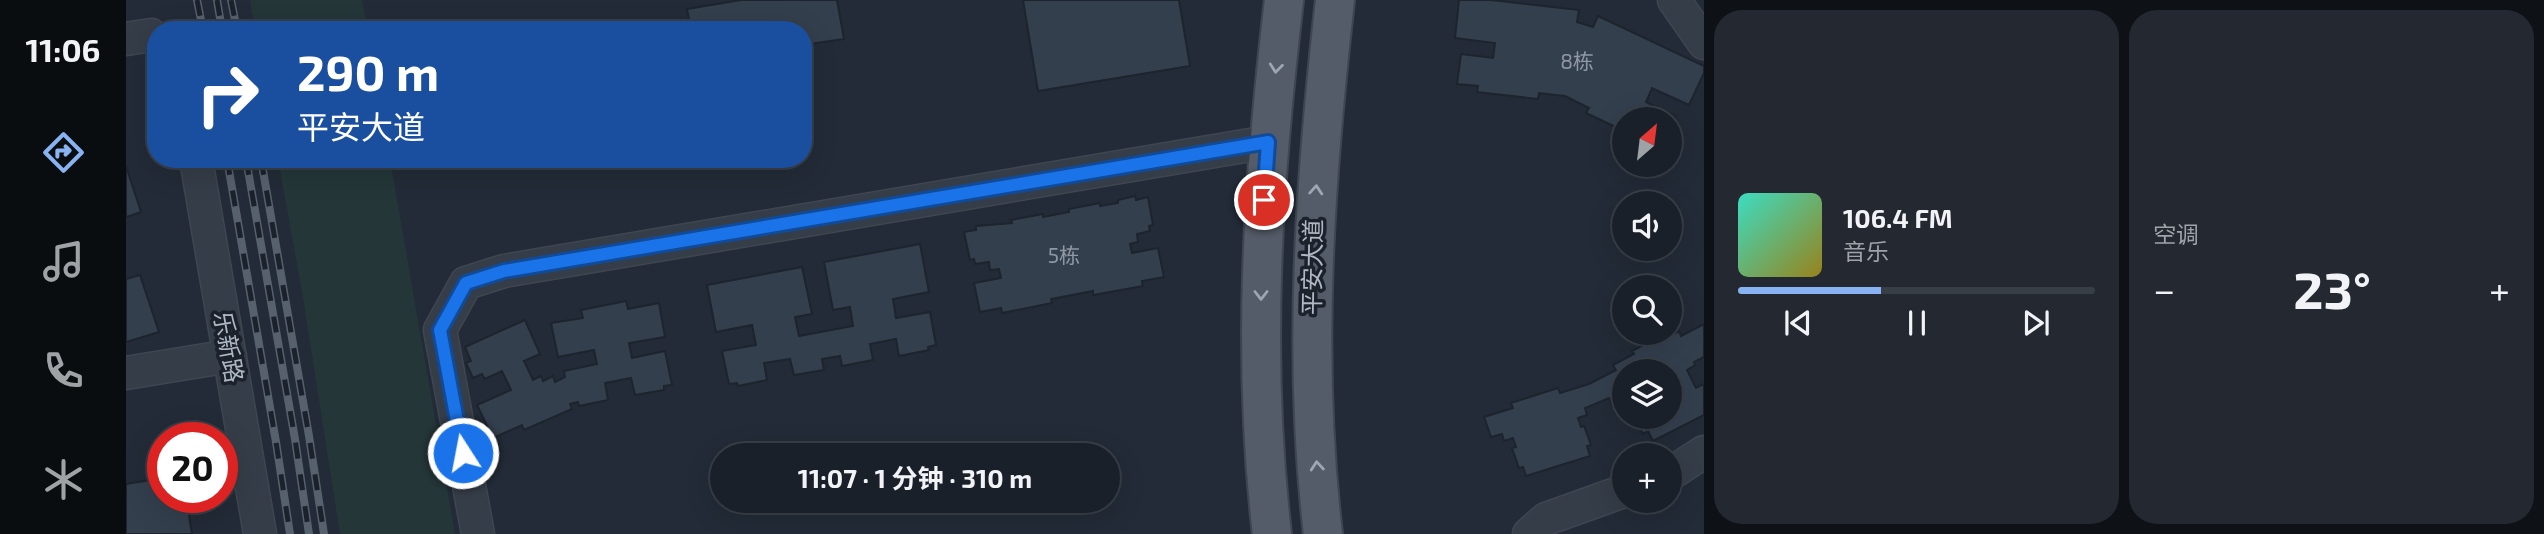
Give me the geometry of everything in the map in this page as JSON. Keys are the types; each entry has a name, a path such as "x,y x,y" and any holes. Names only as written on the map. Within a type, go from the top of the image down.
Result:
{"main road":[{"name":"平安大道","path":"1272,534 1264,441 1261,280 1268,142 1284,0"},
{"name":"平安大道","path":"1323,534 1315,438 1312,281 1321,124 1335,0"}],"lane":[{"path":"1674,0 1704,43"},
{"path":"126,39 147,36"},
{"path":"478,534 440,330 466,283 517,269 1268,142"},
{"name":"乐新路","path":"198,168 260,534"},
{"path":"126,373 230,356"},
{"path":"1682,466 1704,452"},
{"path":"1529,534 1546,519 1612,495"}],"shaded area":[{"path":"250,0 362,0 366,21 254,21"},
{"path":"280,168 392,168 455,534 340,534"}],"building":[{"path":"741,0 837,0 844,39 812,44 812,21 689,21 687,9"},
{"path":"1023,0 1179,0 1190,66 1038,91"},
{"path":"1459,0 1491,0 1579,10 1577,22 1593,27 1598,16 1704,66 1704,73 1689,105 1652,88 1646,102 1656,107 1612,107 1612,125 1586,113 1589,108 1565,96 1539,93 1538,99 1477,92 1478,86 1457,84 1461,54 1493,58 1495,43 1455,38"},
{"path":"126,166 141,212 126,217"},
{"path":"1135,196 1136,200 1148,197 1153,225 1149,226 1150,231 1137,234 1138,242 1130,244 1132,253 1158,248 1164,277 1142,281 1143,286 1051,299 1052,303 1002,313 1001,308 980,312 974,283 1001,278 999,269 990,270 989,262 975,264 974,259 970,260 964,232 976,230 976,226 1012,223 1011,220 1043,214 1043,217 1100,203 1100,206 1118,203 1118,200"},
{"path":"920,244 929,292 893,299 896,318 930,312 936,345 928,347 929,350 899,356 896,339 870,344 873,360 842,366 840,356 822,359 824,370 794,375 790,359 764,363 767,380 738,386 737,383 729,384 722,351 756,345 752,325 716,332 707,285 802,267 812,314 795,317 799,336 853,326 850,307 833,310 824,262"},
{"path":"140,275 159,332 126,342 126,279"},
{"path":"626,301 628,309 659,303 665,337 629,343 632,358 665,351 672,385 664,386 664,390 635,395 631,378 605,383 608,400 579,406 578,402 570,404 572,409 524,430 522,425 493,438 477,405 511,390 502,371 485,379 482,374 473,378 466,363 471,361 465,347 525,320 540,354 524,361 533,380 541,376 543,381 553,376 555,382 565,377 564,371 597,364 594,350 558,357 551,323 583,318 581,310"},
{"path":"1704,324 1704,357 1694,362 1695,365 1687,370 1696,388 1704,384 1704,415 1682,426 1682,359 1624,359 1643,345 1682,345 1682,335"},
{"path":"1612,372 1612,404 1609,398 1585,408 1587,415 1578,418 1591,445 1587,446 1590,456 1526,476 1523,467 1519,468 1512,448 1516,447 1513,438 1504,441 1502,434 1491,437 1484,417 1513,408 1511,403 1558,388 1560,393 1589,384"},
{"path":"1640,429 1677,429 1653,441 1648,431 1643,434"},
{"path":"147,481 147,513 189,513 192,534 126,534 126,484"}],"railway":[{"path":"197,0 201,21"},
{"path":"217,0 220,21"},
{"path":"231,0 235,21"},
{"path":"229,168 290,534"},
{"path":"248,168 309,534"},
{"path":"263,168 324,534"}],"route":[{"path":"463,453 440,330 466,283 504,271 1268,142 1264,200"}]}
